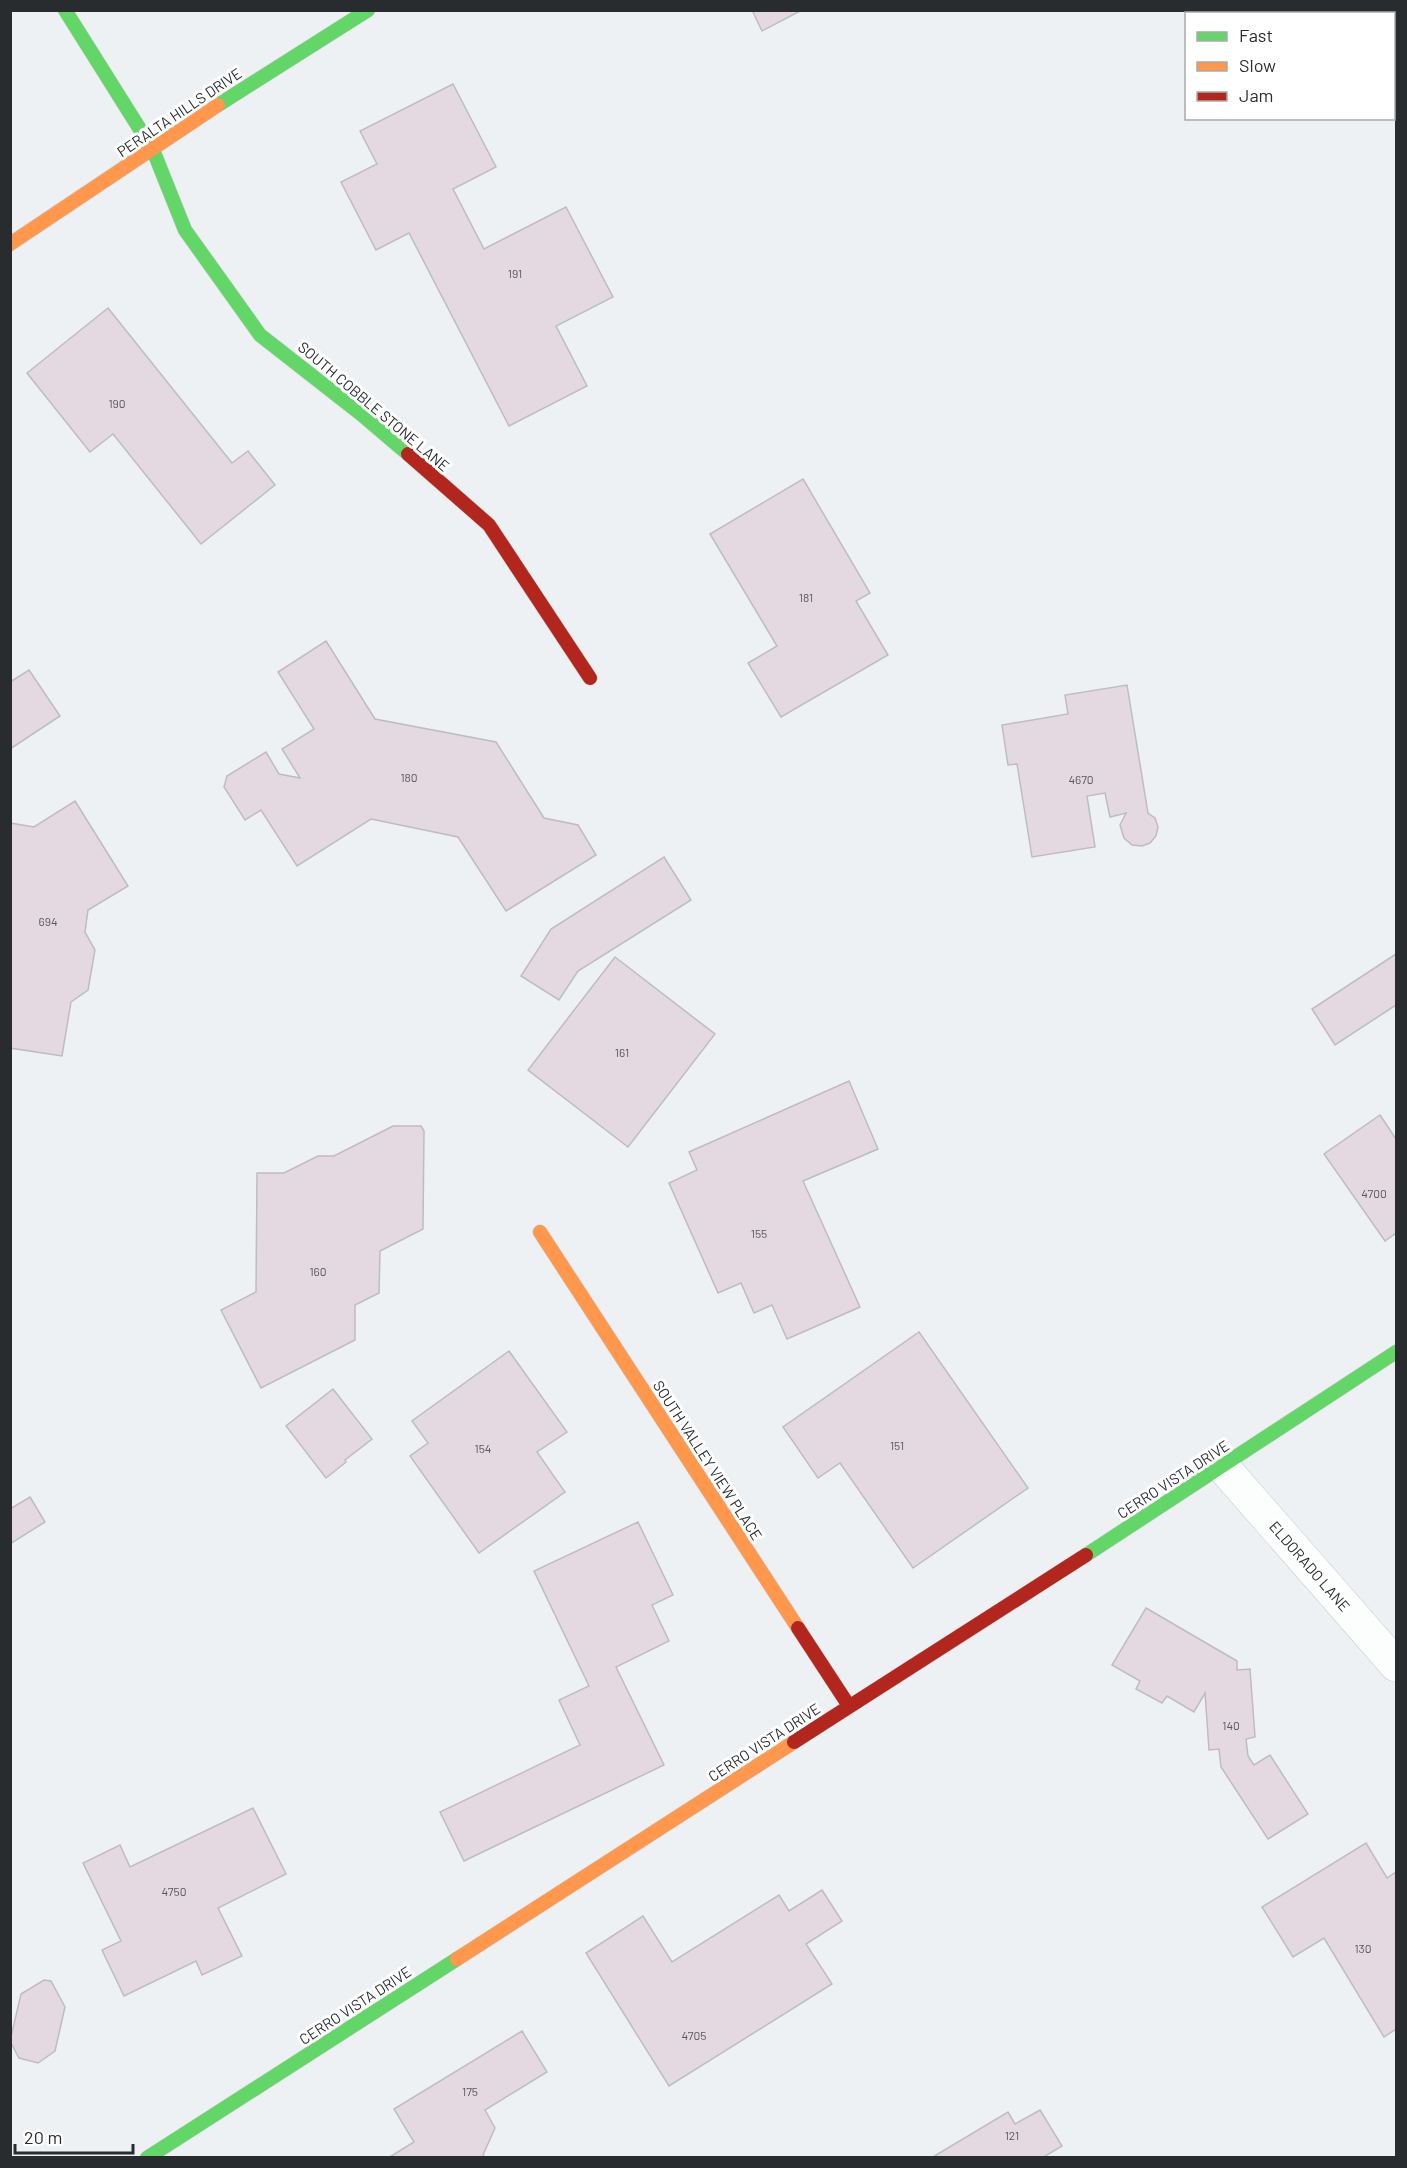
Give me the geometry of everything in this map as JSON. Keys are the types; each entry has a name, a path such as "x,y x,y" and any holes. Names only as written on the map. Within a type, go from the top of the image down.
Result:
{"street":[{"name":"SOUTH COBBLE STONE LANE","path":"65,10 153,150 185,230 260,335 361,414 489,525 590,678"},
{"name":"PERALTA HILLS DRIVE","path":"10,244 255,80 368,10"},
{"name":"SOUTH VALLEY VIEW PLACE","path":"540,1232 849,1706"},
{"name":"CERRO VISTA DRIVE","path":"147,2157 1223,1467 1396,1352"},
{"name":"ELDORADO LANE","path":"1223,1467 1396,1665"}],"building":[{"path":"752,10 802,10 762,31"},
{"path":"453,84 496,167 453,189 484,249 566,207 613,297 556,326 587,386 509,426 409,233 376,250 341,182 377,164 360,131"},
{"path":"108,308 232,463 248,451 275,485 201,544 113,434 90,452 27,373"},
{"path":"803,479 870,593 856,601 888,655 781,717 748,663 777,646 710,534"},
{"path":"326,641 375,719 496,742 544,818 578,825 596,855 506,911 458,837 371,819 297,866 261,810 245,820 224,787 227,776 266,752 279,774 300,778 282,749 314,729 278,672"},
{"path":"29,670 60,716 10,749 10,682"},
{"path":"1127,685 1148,813 1155,818 1158,827 1156,836 1150,843 1142,846 1132,845 1124,838 1120,825 1126,813 1110,817 1105,793 1087,796 1095,847 1032,857 1017,764 1008,765 1002,725 1068,714 1065,695"},
{"path":"75,801 128,886 88,910 85,932 95,950 88,990 71,1002 62,1056 10,1048 10,823 34,827"},
{"path":"664,857 691,900 578,971 559,1000 521,976 551,929"},
{"path":"1396,954 1396,1005 1335,1045 1312,1009"},
{"path":"615,957 715,1034 628,1147 528,1070"},
{"path":"849,1081 878,1149 803,1181 860,1307 787,1339 772,1305 754,1313 741,1283 718,1293 669,1183 697,1170 689,1152"},
{"path":"1380,1115 1396,1139 1396,1233 1385,1241 1324,1154"},
{"path":"393,1126 421,1126 424,1131 423,1229 380,1251 379,1293 355,1305 355,1340 261,1388 221,1310 256,1292 257,1173 284,1173 318,1156 334,1156"},
{"path":"919,1332 1028,1488 913,1568 840,1463 818,1478 783,1427"},
{"path":"509,1351 567,1432 537,1452 565,1492 479,1553 410,1456 428,1443 412,1421"},
{"path":"333,1389 372,1439 326,1478 286,1426"},
{"path":"30,1497 45,1522 10,1544 10,1509"},
{"path":"638,1522 673,1595 652,1605 669,1641 616,1667 664,1765 464,1861 440,1812 580,1745 559,1700 589,1686 534,1571"},
{"path":"1146,1608 1237,1661 1237,1670 1250,1669 1255,1737 1246,1739 1248,1756 1254,1765 1270,1755 1308,1814 1268,1839 1221,1767 1219,1749 1209,1750 1205,1693 1194,1712 1167,1696 1162,1703 1136,1689 1140,1681 1112,1665"},
{"path":"253,1808 286,1874 218,1908 242,1956 202,1975 196,1961 124,1996 102,1950 121,1941 83,1863 120,1845 130,1867"},
{"path":"1366,1843 1387,1878 1396,1872 1396,2029 1384,2037 1324,1938 1293,1957 1262,1907"},
{"path":"822,1890 842,1921 806,1944 832,1984 669,2086 586,1953 643,1916 672,1962 779,1895 789,1911"},
{"path":"44,1980 51,1981 65,2007 55,2051 38,2063 19,2058 10,2041 21,1994"},
{"path":"522,2031 547,2072 485,2110 495,2128 483,2155 485,2158 388,2158 414,2142 394,2109"},
{"path":"1040,2110 1062,2146 1042,2158 931,2158 1008,2112 1015,2124"}],"traffic: fast":[{"path":"65,10 153,150 185,230 260,335 408,454"},
{"path":"218,105 368,10"},
{"path":"1086,1555 1396,1352"},
{"path":"147,2158 457,1959"}],"traffic: slow":[{"path":"10,244 218,105"},
{"path":"540,1232 798,1628"},
{"path":"457,1959 794,1742"}],"traffic: jam":[{"path":"408,454 489,525 590,678"},
{"path":"794,1742 1086,1555"},
{"path":"798,1628 849,1706"}]}
